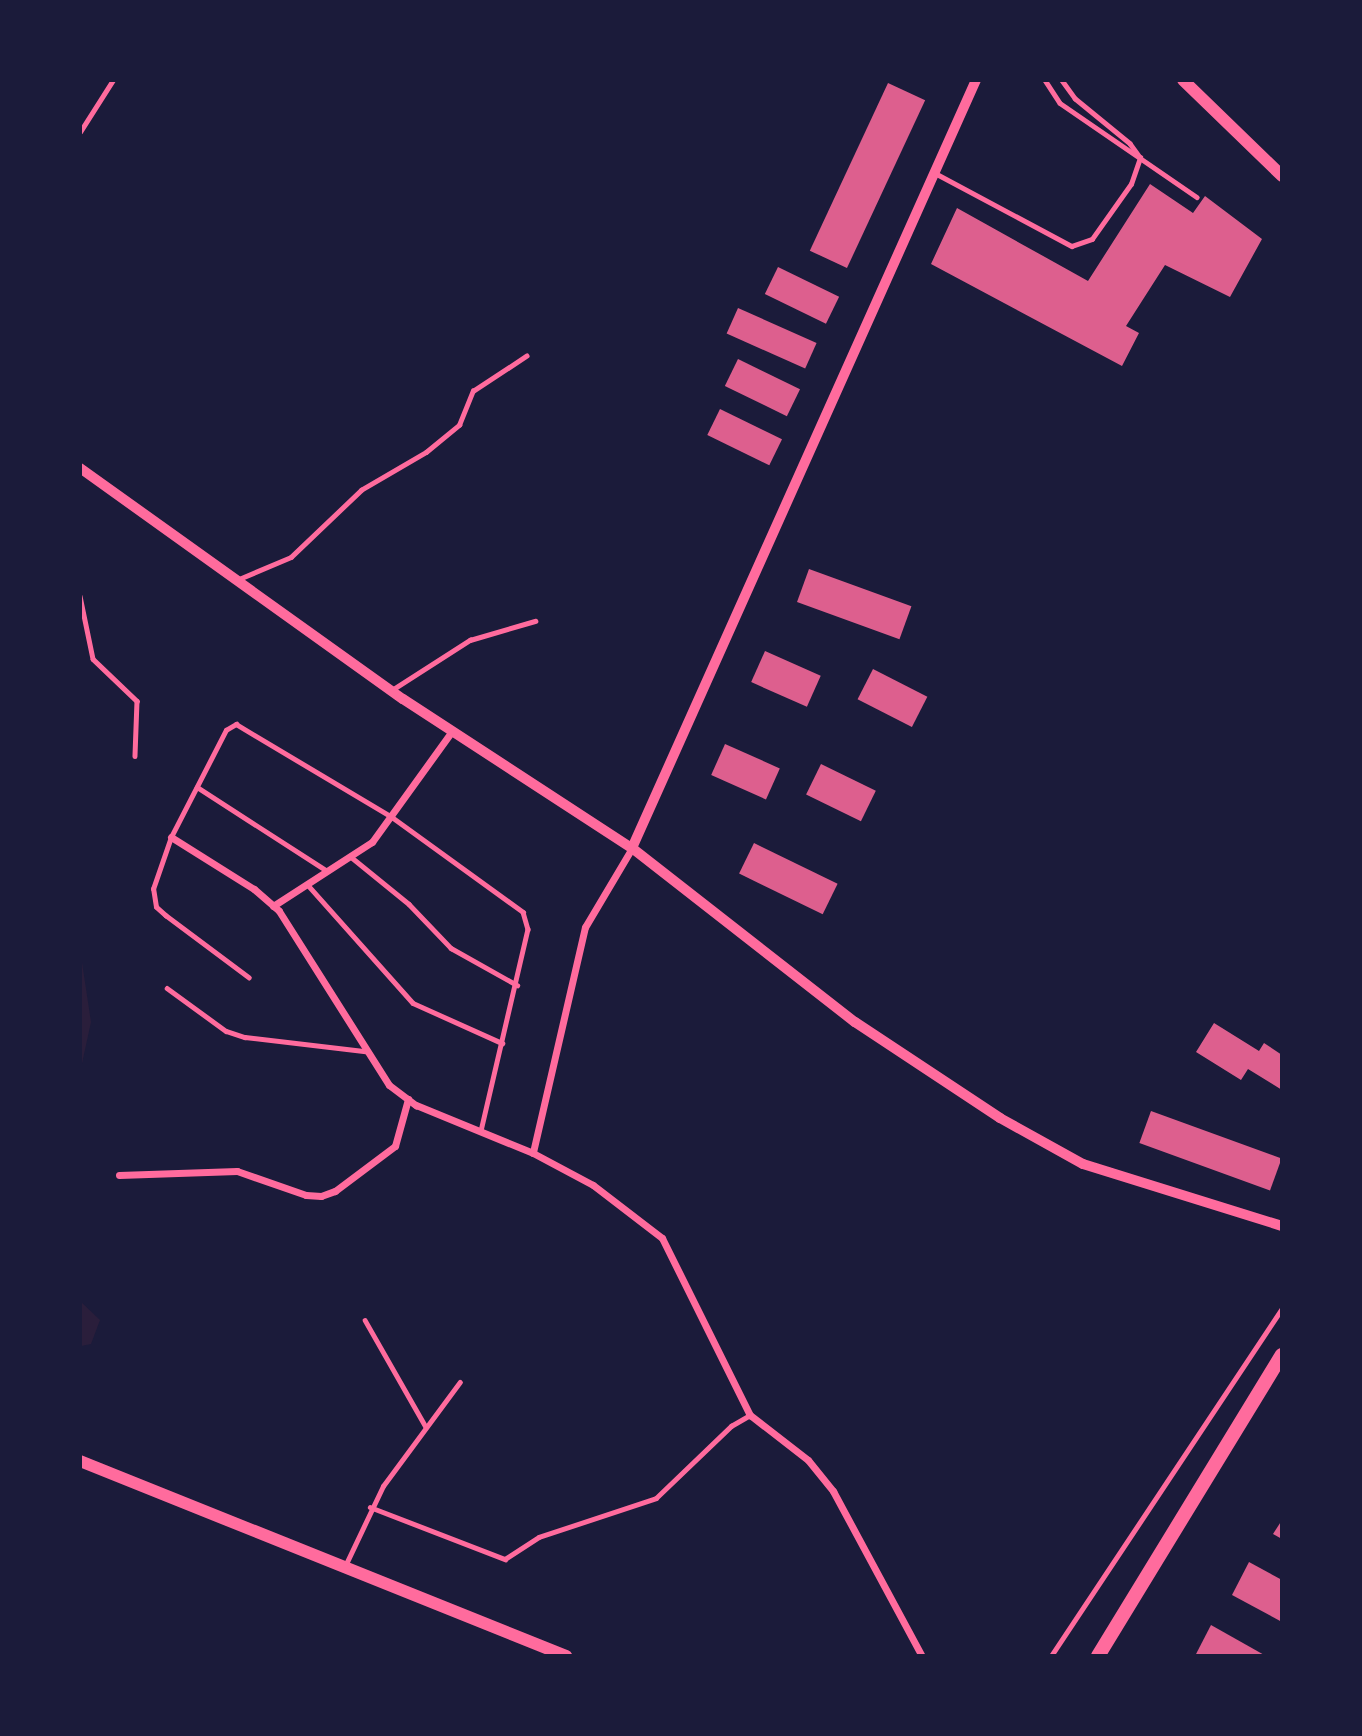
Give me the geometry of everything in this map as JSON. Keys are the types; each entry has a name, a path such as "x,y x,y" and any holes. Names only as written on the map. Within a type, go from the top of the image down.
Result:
{"main road":[{"path":"1183,80 1282,176"},
{"path":"1098,1656 1282,1355"},
{"path":"80,1461 566,1656"}],"street":[{"path":"533,1153 585,928 632,848 976,80"},
{"path":"80,468 391,691 632,848 855,1022 1000,1118 1083,1164 1282,1226"},
{"path":"273,906 372,842 452,731"},
{"path":"171,837 273,906 389,1085 408,1099 533,1153 593,1185 662,1238 750,1415 808,1460 833,1491 922,1656"},
{"path":"119,1175 237,1171 306,1195 321,1196 335,1191 395,1146 408,1099"}],"lane":[{"path":"80,132 113,80"},
{"path":"1045,80 1060,103 1197,197"},
{"path":"1061,80 1075,99 1140,158"},
{"path":"934,172 1072,246 1092,239 1131,184 1140,158"},
{"path":"234,581 290,557 360,490 426,453 459,425 473,391 526,356"},
{"path":"80,596 93,659 137,701 135,756"},
{"path":"391,691 470,640 535,621"},
{"path":"249,978 156,907 153,889 171,837 226,730 236,724 392,817 523,912 528,929 481,1132"},
{"path":"197,787 326,870"},
{"path":"349,856 409,904 451,948 517,985"},
{"path":"306,884 413,1003 502,1043"},
{"path":"167,988 226,1031 244,1037 365,1051"},
{"path":"1051,1656 1282,1308"},
{"path":"365,1320 426,1427"},
{"path":"345,1567 370,1507 460,1382"},
{"path":"370,1507 505,1559 539,1537 656,1498 731,1426 750,1415"}],"shaded area":[{"path":"80,949 91,1022 81,1068 80,1068"},
{"path":"81,1302 100,1320 91,1344 81,1346"}],"building":[{"path":"888,83 925,100 847,268 810,251"},
{"path":"1150,184 1193,213 1205,196 1262,239 1230,297 1165,265 1126,326 1139,333 1122,366 931,264 957,208 1088,281"},
{"path":"778,267 839,297 826,324 765,294"},
{"path":"738,308 817,343 805,369 727,334"},
{"path":"738,359 800,389 787,416 725,386"},
{"path":"720,409 782,439 769,465 707,435"},
{"path":"809,569 911,606 899,639 797,602"},
{"path":"765,651 821,676 807,707 751,682"},
{"path":"873,669 927,697 912,727 858,699"},
{"path":"725,744 780,768 766,799 711,775"},
{"path":"821,764 876,791 861,821 806,795"},
{"path":"754,843 838,884 823,914 739,874"},
{"path":"1214,1023 1259,1051 1264,1043 1282,1055 1282,1090 1248,1069 1241,1080 1196,1052"},
{"path":"1151,1111 1282,1159 1270,1190 1139,1143"},
{"path":"1282,1520 1282,1539 1273,1534"},
{"path":"1249,1562 1282,1580 1282,1622 1232,1595"},
{"path":"1211,1625 1266,1656 1195,1656"}]}
